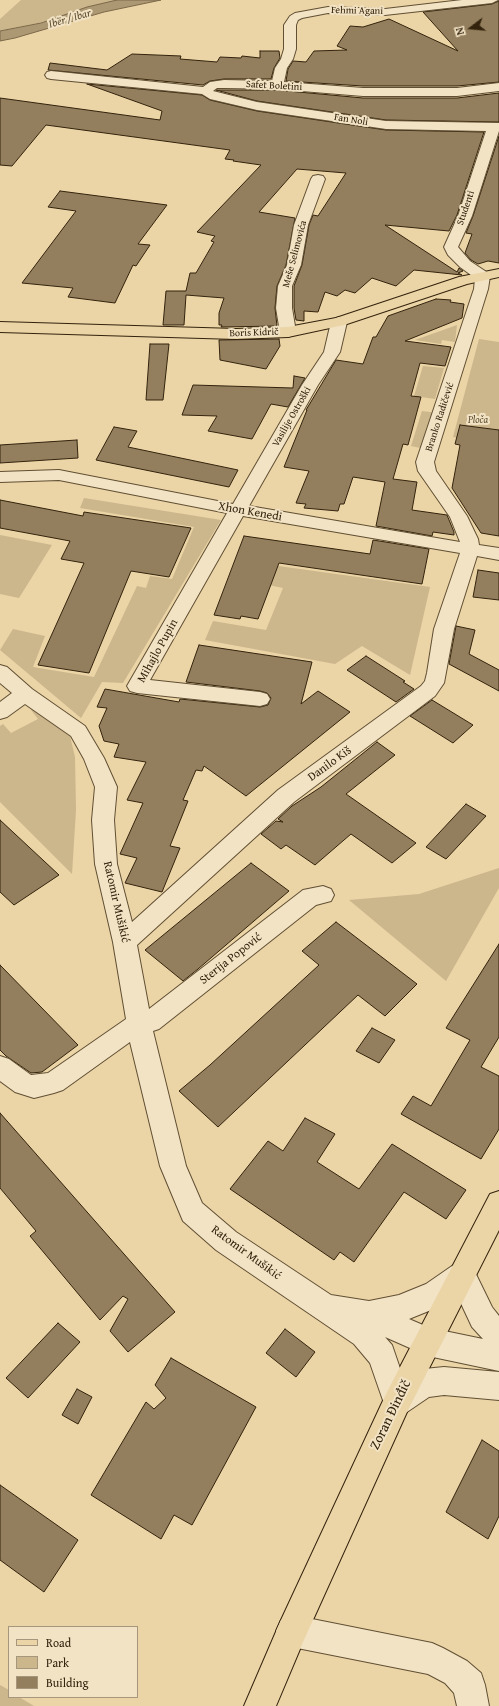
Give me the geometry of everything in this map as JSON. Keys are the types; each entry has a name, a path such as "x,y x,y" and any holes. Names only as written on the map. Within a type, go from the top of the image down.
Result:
{"main road":[{"name":"Boris Kidrič","path":"0,327 236,334 288,332 340,322 452,284 499,273"},
{"name":"Zoran Đinđič","path":"260,1706 292,1632 397,1402 499,1203"}],"street":[{"name":"Fehmi Agani","path":"277,86 281,68 287,59 290,49 290,25 294,18 299,15 328,10 385,12 492,0"},
{"name":"Safet Boletini","path":"51,75 206,91 214,86 224,84 363,92 464,92 499,87"},
{"name":"Fan Noli","path":"206,91 214,96 257,106 386,125 497,127"},
{"name":"Studenti","path":"483,276 465,264 453,252 451,247 465,216 482,160 497,127"},
{"name":"Meše Selimovića","path":"288,332 284,308 285,286 294,265 301,226 318,179"},
{"name":"Branko Radičević","path":"470,550 469,539 458,516 440,492 427,471 425,462 481,289 483,276"},
{"name":"Vasilije Ostroški","path":"238,510 310,385 332,352 340,322"},
{"name":"Xhon Kenedi","path":"0,478 59,475 80,478 238,510 499,554"},
{"name":"Mihajlo Pupin","path":"238,510 137,686 260,699"},
{"name":"Danilo Kiš","path":"125,942 286,796 428,691 434,683 437,673 444,629 470,550"},
{"name":"Ratomir Mušikić","path":"0,672 25,694 78,731 94,758 106,787 103,820 106,864 125,942 142,1040 173,1166 192,1212 226,1241 364,1334 382,1355 397,1402"},
{"path":"0,712 25,694"},
{"name":"Sterija Popović","path":"139,1023 150,1022 311,896 322,895"},
{"path":"0,1067 24,1084 34,1087 54,1082 139,1023"},
{"name":"Ratomir Mušikić","path":"369,1315 399,1309 436,1294 462,1274"},
{"path":"462,1274 482,1317 499,1337"},
{"name":"Ratomir Mušikić","path":"325,1308 369,1315 428,1342 499,1357"},
{"path":"397,1402 424,1383 444,1381 499,1386"},
{"path":"292,1632 432,1659 456,1672 469,1685 473,1706"}],"green space":[{"path":"21,0 117,0 87,7 39,23 0,31 0,19"},
{"path":"457,325 455,342 442,340 441,344 415,340"},
{"name":"Ploča","path":"479,339 499,342 499,444 453,437"},
{"path":"423,366 444,368 435,399 414,396"},
{"path":"422,411 437,413 425,449 411,446"},
{"path":"84,498 221,520 123,683 102,682 81,718 0,650 13,629 45,636 33,667 94,677 137,586 146,588 150,576 172,579 194,527 80,508"},
{"path":"0,535 52,545 19,598 0,594"},
{"path":"235,560 430,587 410,675 362,646 335,664 205,640 213,621 266,630 283,588 231,577"},
{"path":"34,707 70,736 75,757 76,810 72,874 0,802 0,726 3,724 11,733 38,719 31,710"},
{"path":"499,868 499,888 446,981 349,900 419,894"},
{"path":"0,1685 8,1689 8,1698 21,1698 34,1706 0,1706"}],"water":[{"name":"Ibër / Ibar","path":"117,0 161,0 104,12 0,41 0,31 41,23 87,7"}],"building":[{"path":"499,1 499,82 457,86 363,86 286,81 288,69 293,61 306,62 314,51 347,50 337,46 350,26 363,27 389,19 458,51 423,12 492,4"},
{"path":"260,51 279,51 280,58 274,68 271,79 224,79 210,81 203,85 48,70 50,63 107,70 132,54 181,56 180,59 217,62 220,57 241,58 242,56 260,58"},
{"path":"87,84 202,95 210,100 257,111 386,130 484,132 457,215 449,231 385,225 457,272 459,268 463,271 458,273 462,275 414,270 396,286 372,278 355,293 345,290 337,296 325,292 318,312 304,311 304,321 296,320 294,308 294,286 302,265 309,225 313,215 318,216 346,173 297,169 259,212 295,218 286,265 277,286 275,308 277,326 221,327 222,325 219,325 219,313 224,298 186,295 184,325 163,325 166,291 186,291 190,273 196,273 214,242 211,241 215,236 197,232 261,165 225,159 230,150 46,125 12,166 0,165 0,98 160,120 162,111"},
{"path":"216,90 277,90 363,98 457,98 499,93 499,122 386,120 257,101"},
{"path":"499,136 499,263 488,261 478,264 471,260 465,253 472,234 466,233"},
{"path":"60,191 167,205 138,244 150,245 136,266 133,265 115,303 68,297 73,288 22,283 76,211 48,207"},
{"path":"436,299 451,300 450,302 464,304 462,318 405,341 451,347 445,366 420,363 411,396 421,397 408,445 403,444 393,479 417,482 412,510 447,515 454,535 433,532 432,536 376,526 385,482 353,477 344,504 340,504 338,511 304,508 306,504 296,503 309,471 284,467 306,410 336,360 363,364 373,337 376,337 388,316"},
{"path":"279,339 280,346 266,369 220,360 219,340"},
{"path":"150,344 169,344 163,400 146,400"},
{"path":"294,376 305,378 288,407 271,404 252,439 208,431 217,416 182,415 193,385 293,388"},
{"path":"460,425 499,430 499,536 481,533 452,488 460,445 455,444"},
{"path":"114,427 137,431 128,447 238,470 229,487 96,460"},
{"path":"77,440 78,458 0,463 0,445"},
{"path":"0,500 83,516 84,512 191,528 169,577 131,571 89,673 38,665 84,563 61,559 70,541 0,528"},
{"path":"244,536 370,554 373,540 429,549 422,584 279,563 258,619 241,616 240,619 214,615"},
{"path":"478,570 499,573 499,600 473,597"},
{"path":"456,626 475,630 469,654 499,670 499,691 449,664"},
{"path":"199,645 312,662 301,704 318,691 350,712 246,796 204,766 202,771 196,770 183,800 188,801 170,846 180,848 162,892 125,883 137,858 120,854 143,803 127,800 146,762 114,757 119,744 104,741 99,726 107,708 97,707 105,689 179,702 180,699 260,707 268,705 271,698 267,693 260,691 186,682"},
{"path":"366,656 405,681 403,682 414,689 396,702 347,670"},
{"path":"432,700 473,725 453,743 410,716"},
{"path":"377,742 395,755 346,794 416,843 392,863 351,834 315,865 286,845 281,849 261,834 276,821 283,822 278,819 292,806 321,787"},
{"path":"466,804 486,816 446,859 426,847"},
{"path":"0,820 59,875 14,905 0,892"},
{"path":"251,863 289,891 198,969 183,981 145,950"},
{"path":"336,922 417,984 385,1016 358,995 218,1127 179,1091 210,1065 319,965 302,951"},
{"path":"499,944 499,1037 481,1067 499,1076 499,1129 481,1159 401,1114 413,1096 431,1106 470,1040 446,1028"},
{"path":"0,965 78,1045 42,1072 31,1073 6,1056 0,1050"},
{"path":"372,1028 395,1040 379,1063 356,1051"},
{"path":"0,1113 175,1312 128,1352 110,1331 128,1299 123,1296 100,1320 30,1236 36,1231 0,1188"},
{"path":"305,1118 335,1134 317,1162 359,1189 392,1144 466,1190 446,1219 404,1192 354,1262 340,1252 334,1260 230,1189 268,1141 283,1151"},
{"path":"58,1323 80,1342 28,1398 6,1378"},
{"path":"285,1329 315,1352 296,1377 266,1353"},
{"path":"171,1358 256,1407 192,1525 174,1515 161,1539 91,1495 146,1402 154,1409 166,1398 155,1385"},
{"path":"77,1389 92,1397 78,1424 62,1415"},
{"path":"482,1440 499,1451 499,1516 488,1539 446,1512"},
{"path":"0,1485 78,1540 44,1592 0,1560"}]}
